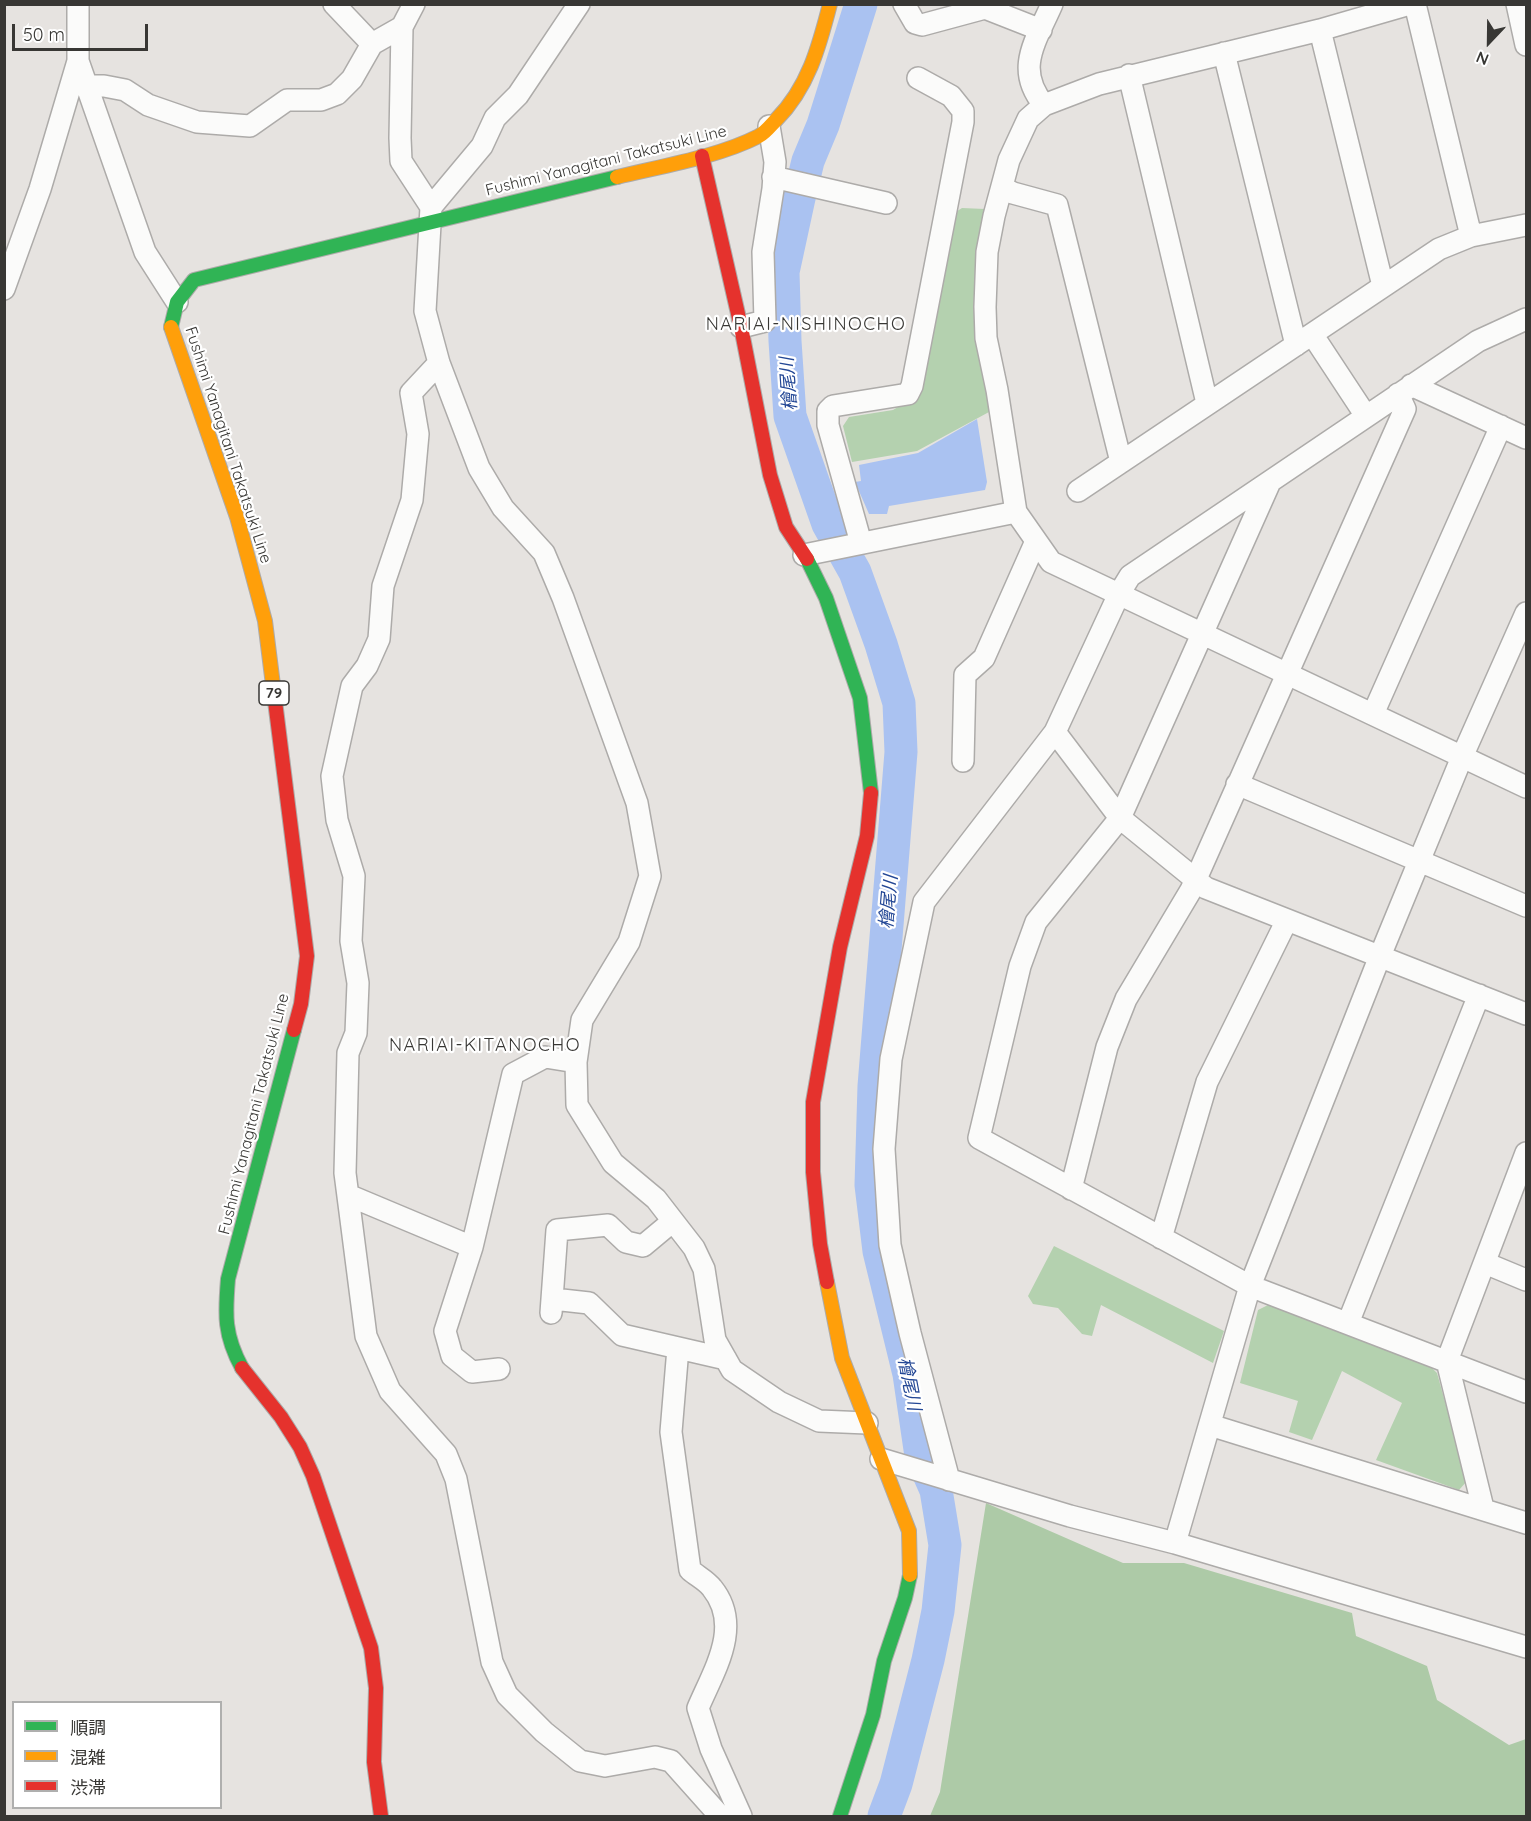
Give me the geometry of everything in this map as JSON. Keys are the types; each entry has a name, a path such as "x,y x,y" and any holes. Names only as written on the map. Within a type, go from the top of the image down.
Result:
{"main road":[{"name":"Fushimi Yanagitani Takatsuki Line","path":"381,1816 374,1762 376,1688 371,1648 313,1476 281,1417 247,1377 229,1344 226,1323 228,1279 302,1004 307,956 265,621 237,517 171,330 177,302 194,280 431,214 702,156 737,146 761,135 786,110 802,88 817,53 830,4"},
{"path":"702,156 741,327 770,475 786,526 810,554 860,698 871,788 867,836 840,947 813,1102 813,1172 820,1244 842,1358 909,1531 910,1580 898,1627 885,1661 873,1715 840,1816"}],"street":[{"path":"4,289 40,189 78,61 78,4"},
{"path":"334,4 372,44"},
{"path":"414,4 402,27 401,161 431,214 425,311 439,363 479,468 503,508 544,554 563,598 638,803 650,876 629,942 582,1020 576,1062 578,1105 613,1163 656,1199 694,1248 704,1269 715,1340 732,1370 779,1402 819,1421 867,1423"},
{"path":"431,214 482,146 495,118 518,94 579,4"},
{"path":"904,4 915,23 922,25 986,8 1041,30"},
{"path":"1044,105 1030,87 1027,74 1028,64 1052,4"},
{"path":"1410,4 1320,30 1129,75 1044,105 1028,119 1009,160 987,252 986,338 997,390 1016,512 1051,562 1527,787"},
{"path":"1415,4 1471,236"},
{"path":"1517,4 1527,45"},
{"path":"87,86 125,90 148,105 197,122 250,126 287,100 321,100 337,94 352,80 372,44 402,27"},
{"path":"1320,30 1383,286"},
{"path":"1224,53 1304,340 1366,416"},
{"path":"78,61 145,252 177,302"},
{"path":"1129,75 1207,403"},
{"path":"859,543 828,425 828,411 832,406 908,394 912,386 963,122 963,111 951,96 918,78"},
{"path":"769,126 774,162 780,178"},
{"path":"780,178 886,203"},
{"path":"741,327 765,321 763,252 773,189 780,178"},
{"path":"1003,188 1057,205 1121,462"},
{"path":"1078,491 1439,249 1471,236 1527,225"},
{"path":"950,1480 910,1333 890,1245 884,1149 891,1059 924,902 1055,732 1119,594 1130,576 1478,341 1527,319"},
{"path":"439,363 411,393 418,434 412,500 383,586 379,639 367,666 352,686 332,776 337,820 354,876 351,941 358,983 356,1033 348,1053 345,1131 348,1195 366,1336 390,1391 446,1454 456,1479 492,1662 507,1695 544,1732 580,1761 605,1766 655,1757 671,1761 720,1816"},
{"path":"1405,390 1527,438"},
{"path":"1071,1188 1107,1047 1126,999 1194,880 1238,784 1405,409 1405,390"},
{"path":"1373,714 1501,426"},
{"path":"1270,482 1120,818 1036,921 1020,966 979,1138 1250,1287 1527,1392"},
{"path":"810,554 1016,512"},
{"path":"963,760 965,675 984,658 1036,541"},
{"path":"1175,1543 1250,1287 1380,956 1421,862 1462,757 1527,613"},
{"path":"1055,732 1120,818 1206,888 1527,1014"},
{"path":"1238,784 1527,906"},
{"path":"1161,1238 1207,1082 1287,920"},
{"path":"1348,1323 1479,995"},
{"path":"499,1369 472,1372 452,1356 445,1331 472,1247 513,1074 545,1057 576,1062"},
{"path":"1483,1508 1447,1361 1525,1163"},
{"path":"348,1195 472,1247"},
{"path":"673,1221 643,1246 626,1242 608,1225 557,1230 552,1306 589,1303 622,1335 726,1359"},
{"path":"1485,1263 1527,1280"},
{"path":"678,1348 671,1432 690,1570 712,1587 725,1610 727,1637 698,1708 711,1749 741,1816"},
{"path":"1210,1425 1527,1523"},
{"path":"881,1459 1070,1516 1175,1543 1527,1647"}],"green space":[{"path":"962,208 985,209 976,256 974,316 989,412 917,451 852,462 843,426 849,417 893,410 914,397 951,215"},
{"path":"1054,1246 1224,1331 1213,1363 1101,1305 1092,1336 1082,1334 1058,1308 1033,1304 1028,1296"},
{"path":"1268,1305 1430,1366 1437,1373 1467,1481 1459,1490 1376,1460 1402,1403 1342,1371 1312,1440 1289,1432 1298,1401 1240,1383 1258,1310"},
{"path":"986,1503 1123,1563 1184,1563 1352,1613 1356,1636 1427,1666 1437,1700 1509,1745 1526,1739 1526,1816 930,1816 940,1792"}],"water":[{"path":"977,419 987,482 985,490 889,506 887,514 869,514 855,482 861,481 859,465 918,453"}],"waterway":[{"name":"檜尾川","path":"861,4 823,125 808,161 783,272 790,416 828,524 855,572 899,703 901,752 874,1086 871,1185 879,1251 909,1374 921,1456 936,1490 945,1545 938,1611 928,1660 896,1784 884,1816"}],"traffic: fast":[{"path":"171,327 177,302 194,280 617,177"},
{"path":"807,559 826,598 860,698 871,793"},
{"path":"242,1368 232,1345 227,1325 228,1279 294,1030"},
{"path":"840,1816 873,1715 884,1661 905,1598 910,1575"}],"traffic: slow":[{"path":"617,177 726,150 764,133 787,108 804,81 817,51 830,4"},
{"path":"171,327 237,517 265,621 275,701"},
{"path":"827,1282 842,1358 909,1531 910,1575"}],"traffic: jam":[{"path":"702,156 741,327 770,475 786,527 807,559"},
{"path":"275,701 307,956 301,1004 294,1030"},
{"path":"827,1282 820,1244 813,1172 813,1102 840,947 867,836 871,793"},
{"path":"242,1368 281,1417 300,1447 313,1476 371,1648 376,1688 374,1762 381,1816"}],"district":[{"name":"NARIAI-NISHINOCHO","path":"806,325"},
{"name":"NARIAI-KITANOCHO","path":"485,1046"}]}
